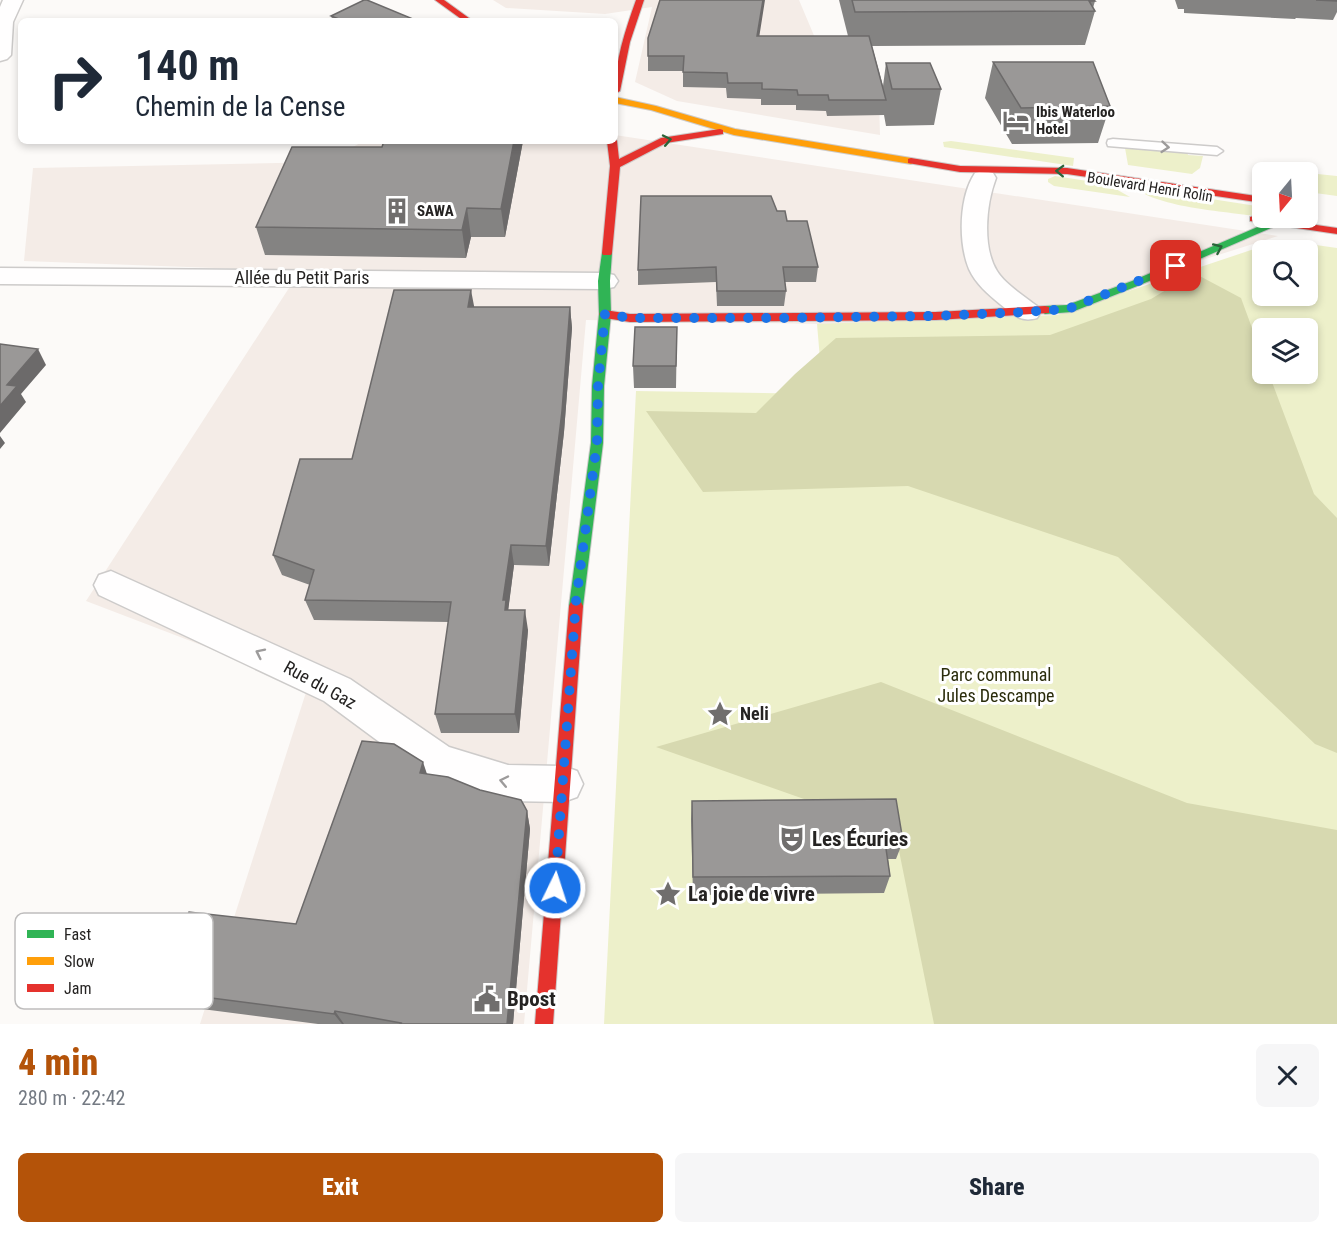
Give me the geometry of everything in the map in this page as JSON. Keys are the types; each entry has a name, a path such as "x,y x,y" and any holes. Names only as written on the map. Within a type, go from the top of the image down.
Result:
{"main road":[{"path":"439,0 465,18"},
{"path":"618,63 620,45 640,0"},
{"name":"Boulevard Henri Rolin","path":"618,101 653,108 734,132 1030,185"},
{"name":"Boulevard Henri Rolin","path":"615,166 632,159 657,142 701,133 734,132"},
{"path":"544,1024 576,601 597,443 598,386 605,314 604,280 615,166 612,144"},
{"name":"Boulevard Henri Rolin","path":"972,174 1067,171 1252,198"},
{"path":"1242,217 1252,218"},
{"path":"605,314 630,318 784,318 936,316 1068,309 1137,283 1262,228"},
{"path":"1317,228 1337,231"}],"street":[{"path":"0,55 2,22 13,0"},
{"path":"972,174 978,188 976,246 987,276 1027,312"},
{"name":"Allée du Petit Paris","path":"5,281 604,280"},
{"name":"Rue du Gaz","path":"111,585 337,690 438,762 508,783 562,784"}],"lane":[{"path":"1113,143 1217,151"}],"shaded area":[{"path":"493,0 799,0 826,64 878,67 880,135 677,101 635,82 652,7 605,14 506,8"},
{"path":"618,135 1278,236 1265,240 1252,240 1252,244 991,327 586,320 524,1024 200,1024 205,1009 213,1009 213,983 308,686 86,601 300,271 24,261 33,168 325,162 358,144 618,144"}],"green space":[{"path":"951,141 1074,158 1073,166 944,147 943,142"},
{"path":"1125,148 1187,152 1188,155 1203,156 1200,168 1192,174 1128,165"},
{"path":"1318,174 1337,176 1337,196 1318,193"},
{"path":"1055,176 1107,184 1130,197 1054,186 1048,182 1048,179"},
{"path":"1134,187 1252,205 1252,216 1176,204 1145,194"},
{"name":"Parc communal Jules Descampe","path":"1318,245 1337,248 1337,1024 604,1024 636,391 823,394 817,324 1057,315 1252,250 1252,306 1318,306"},
{"path":"1194,273 1241,298 1252,328 1252,384 1273,384 1314,494 1337,518 1337,753 1315,744 1118,557 908,486 703,492 646,411 756,413 836,338 1050,335 1151,299"},
{"path":"881,682 1187,803 1337,830 1337,1024 934,1024 895,831 656,747"}],"building":[{"path":"367,0 411,18 336,18 331,16"},
{"path":"660,0 763,0 757,36 869,36 886,100 829,100 828,95 798,95 797,90 762,89 762,83 728,83 727,73 683,72 684,56 648,56 648,38"},
{"path":"852,0 1094,0 1089,1 1095,11 855,12"},
{"path":"993,62 1093,62 1110,106 1021,108"},
{"path":"886,63 930,63 941,89 892,89"},
{"name":"SAWA","path":"383,144 513,144 501,209 467,208 462,230 256,227 292,147 382,147"},
{"path":"641,196 771,196 777,211 785,211 787,221 807,221 818,267 783,267 786,291 717,291 716,267 638,270"},
{"path":"394,290 471,290 468,307 570,307 562,411 546,546 511,545 503,600 506,600 505,610 525,610 515,714 435,714 451,602 305,600 314,570 273,555 300,459 352,459"},
{"path":"635,327 677,327 676,366 633,366"},
{"path":"0,344 38,349 7,385 17,386 0,406"},
{"path":"362,741 394,744 423,762 420,773 448,777 480,790 521,800 527,811 507,1024 400,1024 335,1011 334,1014 213,998 213,915 296,924"},
{"name":"Les Écuries","path":"896,799 903,841 885,842 890,876 693,877 692,801"}],"traffic: fast":[{"path":"1045,310 1068,309 1136,283 1262,228"},
{"path":"576,606 597,443 598,386 605,314 604,281 607,253"}],"traffic: slow":[{"path":"618,101 653,108 734,132 911,161"}],"traffic: jam":[{"path":"439,0 465,18"},
{"path":"618,78 626,42 640,0"},
{"path":"615,166 664,140 720,132"},
{"path":"607,253 615,166 612,144"},
{"path":"911,161 960,169 1067,171 1252,198"},
{"path":"1316,228 1337,231"},
{"path":"605,314 630,318 936,316 1045,310"},
{"path":"544,1024 576,606"}],"place":[{"name":"Ibis Waterloo Hotel","path":"1016,121"},
{"name":"SAWA","path":"397,211"},
{"name":"Neli","path":"720,714"},
{"name":"Les Écuries","path":"792,839"},
{"name":"La joie de vivre","path":"668,894"},
{"name":"Bpost","path":"487,999"}],"route":[{"path":"555,888 576,601 597,443 598,386 605,314 630,318 784,318 936,316 1068,309 1176,266"}]}
